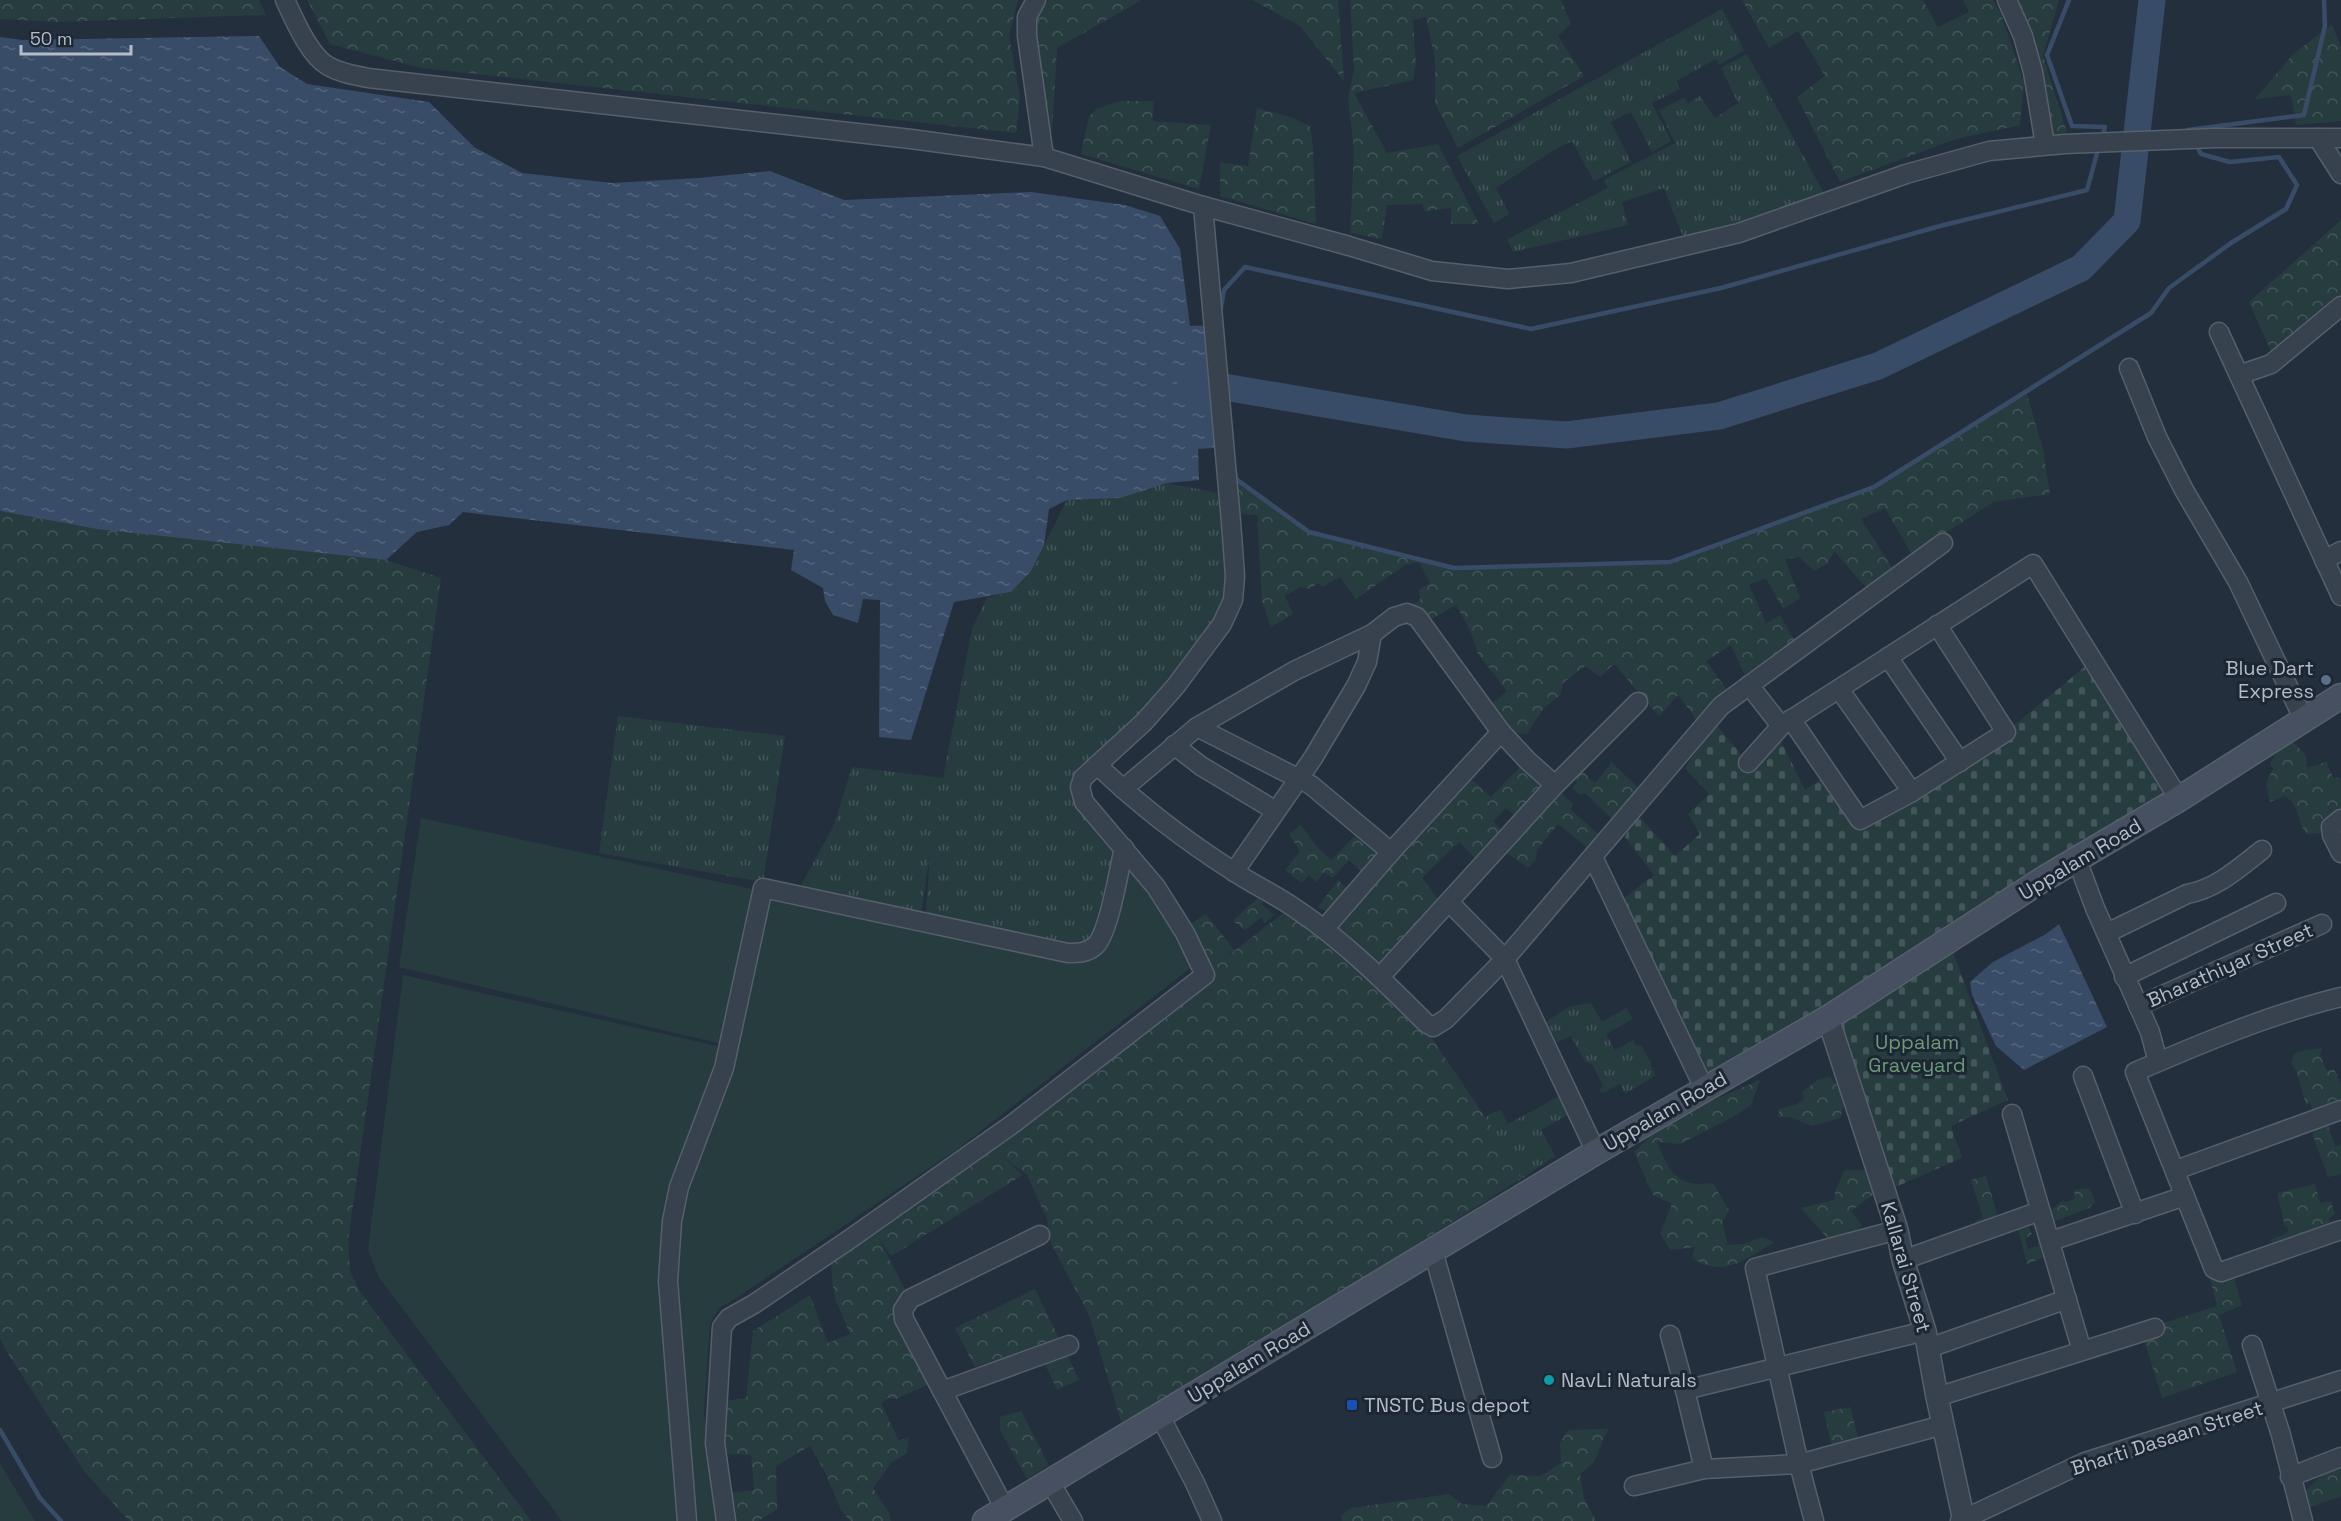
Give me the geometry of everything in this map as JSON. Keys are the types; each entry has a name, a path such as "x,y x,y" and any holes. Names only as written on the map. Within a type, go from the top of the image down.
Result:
{"main road":[{"name":"Uppalam Road","path":"995,1515 1596,1152 1828,1018 2045,878 2179,799 2304,720 2339,704"}],"street":[{"path":"285,0 310,47 326,65 368,78 911,139 1044,157 1203,206 1431,271 1522,279 1571,273 1739,233 1906,174 1989,151 2065,144 2215,138 2341,138"},
{"path":"1036,0 1028,16 1027,36 1044,157"},
{"path":"2007,0 2023,36 2033,72 2045,146"},
{"path":"2318,138 2341,174"},
{"path":"726,1521 715,1443 722,1327 729,1318 754,1304 850,1239 1014,1123 1205,975 1185,933 1156,887 1084,802 1080,794 1083,778 1143,722 1175,687 1229,613 1233,600 1235,576 1231,522 1203,206"},
{"path":"2239,375 2271,364 2341,306"},
{"path":"2219,332 2341,596"},
{"path":"2129,368 2157,437 2184,490 2238,582 2304,720"},
{"path":"1097,765 1161,822 1234,872 1268,890 1324,929 1380,977 1426,1023 1433,1026 1446,1019 1505,959 1715,713 1943,543"},
{"path":"2324,560 2341,550"},
{"path":"1748,763 1786,723 2033,564 2179,799"},
{"path":"1123,789 1197,727 1294,671 1372,634 1394,617 1407,613 1417,617 1501,732 1527,760 1556,785"},
{"path":"1749,686 1786,723 1860,820 1912,792 2006,732 1937,625"},
{"path":"1234,872 1299,778 1356,686 1367,662 1372,634"},
{"path":"1888,657 1960,762"},
{"path":"1839,688 1912,792"},
{"path":"1380,977 1556,785 1638,702"},
{"path":"1197,727 1311,785 1391,852"},
{"path":"1324,929 1501,732"},
{"path":"1174,745 1210,772 1276,811"},
{"path":"2341,819 2331,827 2332,835 2341,853"},
{"path":"687,1521 668,1281 672,1221 679,1187 724,1068 763,888 1068,953 1083,953 1093,948 1104,935 1124,848"},
{"path":"2108,933 2187,894 2200,892 2233,873 2262,850"},
{"path":"1593,857 1704,1088"},
{"path":"2077,860 2124,977 2150,1032 2158,1062"},
{"path":"1450,903 1505,959 1596,1152"},
{"path":"2124,977 2276,903"},
{"name":"Bharathiyar Street","path":"2138,1006 2322,924"},
{"path":"2341,997 2316,1003 2135,1072 2214,1269 2221,1272 2341,1230"},
{"name":"Kallarai Street","path":"1828,1018 1897,1230 1903,1260 1927,1339 1963,1521"},
{"path":"2083,1076 2135,1214"},
{"path":"2176,1170 2341,1110"},
{"path":"2013,1114 2082,1351"},
{"path":"2051,1241 2186,1196"},
{"path":"1903,1260 2040,1211"},
{"path":"1814,1521 1755,1268 1897,1230"},
{"path":"995,1515 942,1391 904,1319 903,1310 910,1299 1040,1235"},
{"path":"1433,1251 1492,1458"},
{"path":"1685,1390 1778,1367 1927,1339 2067,1299"},
{"path":"1937,1397 2155,1328"},
{"path":"1670,1335 1704,1469"},
{"path":"942,1391 1069,1345"},
{"path":"2252,1345 2271,1404 2303,1521"},
{"name":"Bharti Dasaan Street","path":"1963,1521 2085,1462 2341,1380"},
{"path":"1160,1416 1212,1521"},
{"path":"1634,1486 1704,1469 1799,1464 1943,1425"},
{"path":"2290,1477 2341,1457"},
{"path":"1050,1482 1073,1521"}],"green space":[{"path":"0,0 259,0 266,15 56,22 0,19"},
{"path":"307,0 1018,0 1009,36 1020,97 1016,133 421,68 330,44"},
{"path":"1049,0 1142,0 1057,48 1052,134 1034,25 1044,3"},
{"path":"1252,0 1338,0 1344,81 1300,26"},
{"path":"1350,0 1561,0 1571,24 1558,36 1584,76 1458,148 1435,103 1435,60 1426,17 1413,20 1416,64 1413,80 1354,93 1387,153 1438,144 1479,224 1451,224 1451,208 1424,211 1422,204 1387,205 1382,239 1350,233 1354,150 1348,98 1354,70"},
{"path":"1742,0 1923,0 1938,27 1969,12 1963,0 1993,0 2001,14 2024,82 2020,125 1956,139 1840,182 1797,97 1825,76 1798,31 1769,48"},
{"path":"2017,0 2059,0 2043,56 2067,132 2049,137 2044,75 2031,33"},
{"path":"1722,9 1744,50 1719,65 1716,59 1676,81 1680,89 1652,103 1671,141 1652,152 1631,112 1611,122 1631,162 1594,181 1572,141 1549,153 1496,188 1509,214 1494,223 1457,156"},
{"path":"2332,25 2341,47 2341,121 2296,125 2291,95 2255,99 2294,53"},
{"path":"1747,54 1825,195 1730,226 1683,237 1664,188 1622,202 1628,225 1513,252 1507,239 1608,188 1604,180 1675,143 1659,110 1684,98 1688,104 1700,96 1715,118 1738,103 1721,68"},
{"path":"1120,101 1154,101 1152,121 1211,125 1199,189 1081,154 1089,116 1097,109"},
{"path":"1257,108 1290,117 1310,126 1316,224 1220,196 1220,162 1248,166"},
{"path":"2341,220 2341,305 2274,357 2249,302"},
{"path":"2026,391 2043,449 2050,494 1993,502 1912,555 1885,508 1861,519 1893,569 1869,591 1834,551 1828,563 1814,571 1799,557 1785,559 1800,598 1783,609 1766,578 1749,585 1766,623 1780,615 1797,645 1747,680 1731,645 1706,661 1730,694 1700,724 1678,695 1659,716 1614,664 1600,677 1585,666 1563,683 1560,695 1543,709 1527,734 1501,732 1490,706 1507,691 1478,654 1470,630 1456,605 1429,620 1404,609 1420,600 1419,590 1430,583 1419,562 1405,565 1356,599 1340,577 1322,587 1319,583 1308,589 1300,587 1285,596 1293,614 1271,627 1262,601 1257,515 1238,514 1236,479 1309,532 1454,568 1670,562 1874,487"},
{"path":"1167,483 1218,493 1233,600 1175,687 1080,787 1124,848 1104,935 1083,953 925,922 931,846 920,921 800,887 834,825 852,767 943,778 972,629 987,598 1011,592 1031,571 1067,500 1098,499"},
{"path":"0,511 82,526 386,560 441,578 348,1241 350,1271 359,1290 531,1521 129,1521 84,1471 5,1349 0,1337"},
{"name":"Uppalam Graveyard","path":"2093,660 2179,799 1948,939 2008,1100 1951,1126 1962,1158 1893,1188 1827,1014 1704,1088 1619,902 1654,875 1625,837 1637,814 1675,856 1700,834 1688,814 1709,794 1685,768 1715,723 1748,763 1781,741 1805,790 1823,778 1860,820 2006,732"},
{"path":"618,716 785,736 763,882 599,853"},
{"path":"2294,742 2306,756 2307,767 2326,761 2333,777 2341,779 2341,817 2321,833 2307,834 2296,809 2285,796 2270,802 2266,783 2273,769 2270,763 2283,744"},
{"path":"1527,760 1573,804 1571,810 1604,839 1591,850 1558,824 1537,850 1536,859 1528,868 1500,848 1478,861 1459,842 1422,878 1440,901 1380,977 1415,1013 1493,1129 1521,1179 1123,1428 1089,1315 1050,1242 1047,1219 1027,1175 1003,1157 1023,1175 891,1256 878,1237 910,1299 903,1310 934,1382 896,1399 889,1398 881,1403 899,1441 909,1437 907,1453 891,1463 873,1488 889,1513 891,1521 850,1521 841,1510 825,1472 810,1446 776,1466 777,1510 758,1521 734,1521 730,1493 754,1490 751,1455 723,1454 726,1401 746,1398 753,1331 810,1295 828,1343 850,1334 835,1299 831,1252 1204,975 1186,927 1206,914 1234,950 1224,959 1292,906 1325,930 1468,776 1491,797","holes":["1506,808 1519,819 1509,838 1493,821"]},
{"path":"1610,761 1643,792 1617,824 1585,793 1580,795 1572,788 1577,782 1569,777 1578,767 1595,783 1610,765"},
{"path":"421,818 757,890 726,1045 399,967"},
{"path":"1301,825 1317,847 1331,860 1360,831 1391,852 1364,873 1349,860 1333,878 1324,872 1316,882 1309,875 1302,883 1285,870 1300,851 1289,834"},
{"path":"1124,859 1181,940 1192,967 959,1148 719,1308 710,1324 704,1412 719,1521 689,1521 672,1221 767,893 1086,957"},
{"path":"1338,880 1351,893 1332,915 1318,907"},
{"path":"1264,892 1272,896 1261,904 1274,915 1265,923 1261,918 1245,930 1233,921"},
{"path":"403,975 726,1048 670,1219 686,1521 562,1521 378,1276 368,1249"},
{"path":"1591,1003 1602,1022 1626,1008 1633,1019 1606,1034 1615,1050 1633,1040 1636,1046 1641,1045 1656,1075 1625,1094 1620,1084 1603,1093 1599,1091 1603,1086 1592,1064 1585,1062 1571,1036 1546,1047 1539,1026 1569,1007"},
{"path":"2323,1048 2320,1055 2327,1071 2334,1069 2341,1084 2341,1109 2322,1113 2313,1110 2310,1103 2306,1105 2297,1073 2292,1064 2294,1054 2304,1050"},
{"path":"1830,1077 1838,1086 1842,1096 1843,1106 1840,1118 1812,1126 1790,1117 1778,1117 1779,1109 1797,1104 1804,1099 1802,1092 1819,1079"},
{"path":"1760,1080 1751,1105 1735,1116 1680,1144 1657,1142 1666,1162 1676,1176 1690,1183 1713,1183 1729,1210 1722,1223 1728,1245 1744,1244 1762,1237 1774,1242 1734,1264 1714,1267 1703,1264 1692,1258 1695,1247 1670,1250 1660,1233 1672,1204 1653,1195 1634,1152 1667,1120"},
{"path":"1559,1096 1568,1115 1541,1130 1555,1156 1521,1179 1486,1118 1489,1114 1501,1110 1508,1124"},
{"path":"2326,1120 2335,1146 2341,1144 2341,1174 2328,1177 2312,1133 2315,1132 2313,1125"},
{"path":"1845,1170 1866,1170 1873,1195 1851,1211 1862,1226 1847,1238 1830,1241 1801,1208 1834,1200 1835,1191"},
{"path":"1986,1176 2000,1224 1978,1232 1975,1221 1983,1218 1971,1180"},
{"path":"2315,1184 2320,1203 2331,1201 2335,1214 2329,1218 2331,1228 2275,1253 2271,1240 2289,1232 2285,1227 2277,1193"},
{"path":"2090,1188 2095,1202 2089,1208 2053,1222 2050,1211 2063,1200 2067,1202 2075,1199 2074,1190"},
{"path":"2029,1219 2039,1223 2049,1255 2027,1264 2017,1225 2027,1223 2032,1234 2025,1239 2028,1249 2038,1246 2038,1235"},
{"path":"2232,1272 2242,1305 2219,1315 2237,1372 2162,1398 2141,1330 2217,1306 2210,1279"},
{"path":"1035,1289 1059,1338 975,1367 955,1328"},
{"path":"1065,1350 1079,1380 1057,1390 1043,1360"},
{"path":"1850,1407 1860,1444 1833,1452 1824,1412"},
{"path":"1021,1411 1049,1465 1027,1479 1000,1430 1000,1417"},
{"path":"1608,1429 1594,1462 1580,1474 1584,1498 1596,1521 1342,1521 1341,1516 1351,1508 1449,1494 1462,1504 1486,1506 1510,1475 1540,1476 1561,1463 1560,1443 1568,1430"},
{"path":"2341,1463 2341,1496 2309,1508 2303,1493 2332,1466"},
{"path":"0,1464 35,1521 0,1521"}],"water":[{"path":"259,36 280,67 307,84 429,102 474,147 522,173 612,183 770,171 844,200 1031,192 1125,205 1160,216 1180,249 1190,326 1219,325 1229,447 1198,449 1199,480 1167,483 1120,498 1067,500 1049,509 1044,545 1031,571 1011,592 954,602 911,740 879,737 880,600 863,599 858,623 833,615 825,601 823,588 791,570 794,550 463,512 449,525 417,532 386,560 97,529 0,511 0,37 22,40"},
{"path":"2059,924 2107,1027 2024,1070 1996,1046 1972,995 1970,982 1993,962 2046,934"}],"waterway":[{"path":"2069,0 2047,55 2072,126 2105,127 2102,138"},
{"path":"1191,383 1466,428 1566,435 1719,416 1878,366 2081,268 2127,221 2152,0"},
{"path":"2191,135 2188,130 2304,115 2325,26 2324,0"},
{"path":"1235,473 1236,479 1309,532 1454,568 1670,562 1874,487 2151,313 2169,288 2231,243 2286,209 2297,185 2279,157 2230,162 2201,154 2195,143"},
{"path":"1220,313 1224,290 1245,267 1531,329 1721,288 1940,226 2087,190 2099,146"},
{"path":"0,1430 40,1498 61,1521"}],"place":[{"name":"Blue Dart Express","path":"2326,680"},
{"name":"NavLi Naturals","path":"1549,1380"},
{"name":"TNSTC Bus depot","path":"1352,1405"}]}
